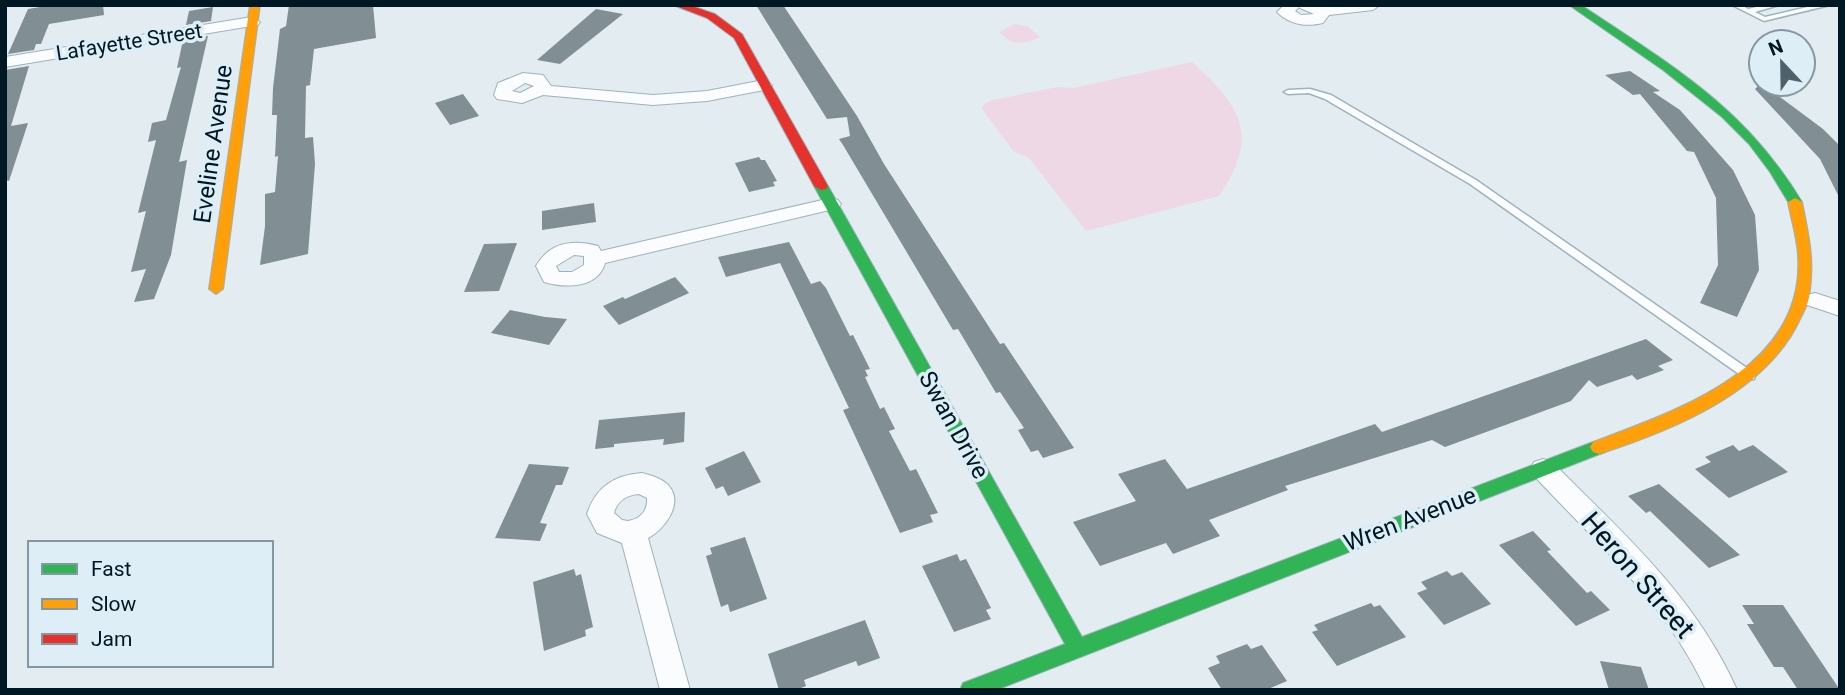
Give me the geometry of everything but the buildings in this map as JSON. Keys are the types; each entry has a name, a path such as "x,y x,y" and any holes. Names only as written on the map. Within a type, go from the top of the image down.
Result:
{"street":[{"name":"Swan Drive","path":"678,5 728,25 743,44 1077,647"},
{"path":"1293,5 1285,12 1298,20 1318,20 1322,14 1312,8"},
{"path":"1312,8 1373,5"},
{"name":"Wren Avenue","path":"970,690 1701,408 1739,388 1782,355 1801,330 1815,300 1811,240 1798,205 1772,165 1746,136 1703,98 1574,5"},
{"name":"Lafayette Street","path":"5,62 254,13"},
{"name":"Eveline Avenue","path":"216,289 254,13"},
{"path":"541,90 653,100 707,96 764,85"},
{"path":"596,258 831,204"},
{"path":"1815,300 1840,309"},
{"name":"Heron Street","path":"1542,469 1671,604 1699,643 1722,690"},
{"path":"633,532 675,690"}],"lane":[{"path":"1735,5 1764,19 1827,5"},
{"path":"1748,11 1776,5"},
{"path":"1288,92 1310,91 1328,97 1473,182 1752,378"}],"shaded area":[{"path":"1014,24 1027,26 1040,37 1018,43 999,32"},
{"path":"1192,62 1223,93 1240,123 1242,139 1239,156 1232,175 1219,196 1086,231 1029,158 1014,152 982,109 984,104 993,100 1057,87 1073,88"}],"traffic: fast":[{"path":"1574,5 1698,90 1727,115 1753,141 1776,170 1795,202"},
{"path":"821,186 1077,647"},
{"path":"970,690 1599,447"}],"traffic: slow":[{"path":"216,289 255,5"},
{"path":"1599,447 1684,413 1724,392 1758,367 1785,337 1801,300 1806,256 1795,202"}],"traffic: jam":[{"path":"678,5 711,16 738,36 821,186"}]}
